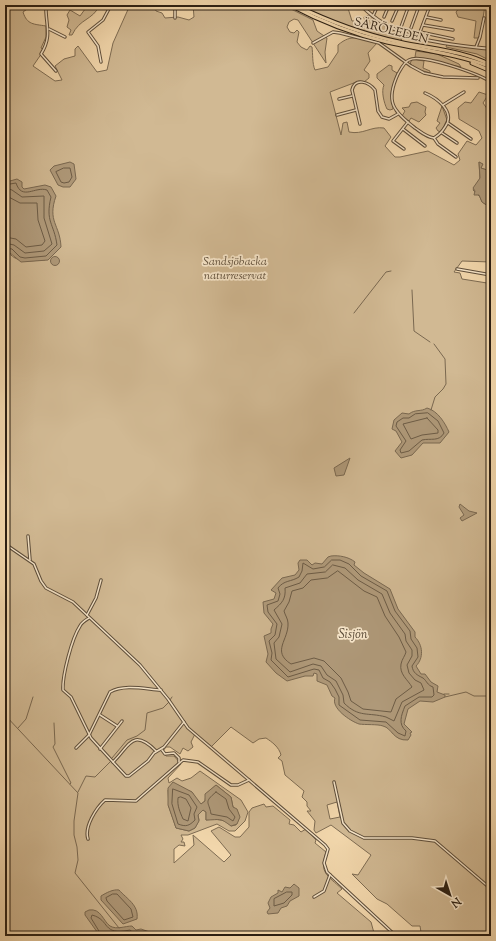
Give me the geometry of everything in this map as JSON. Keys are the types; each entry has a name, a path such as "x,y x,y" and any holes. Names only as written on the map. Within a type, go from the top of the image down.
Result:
{"main road":[{"name":"SÄRÖLEDEN","path":"290,5 319,19 362,35 491,65"},
{"name":"SÄRÖLEDEN","path":"295,5 320,17 365,33 463,54 491,65"},
{"path":"467,59 491,71"}],"street":[{"path":"46,5 49,29 47,44 41,54 56,71"},
{"path":"101,62 98,46 88,32 103,20 111,5"},
{"path":"174,5 176,12 175,18"},
{"path":"361,5 373,16 388,26 406,34 491,49"},
{"path":"373,16 378,5"},
{"path":"384,17 389,5"},
{"path":"392,21 399,5"},
{"path":"401,27 409,5"},
{"path":"411,28 419,5 429,7 420,32 453,39"},
{"path":"426,17 441,20"},
{"path":"476,47 484,18"},
{"path":"422,24 453,30"},
{"path":"49,29 65,37"},
{"path":"313,43 333,32 347,34 379,43 420,71 440,76 478,78"},
{"path":"456,157 438,144 434,138 426,136 398,114 394,106 393,95 397,78 406,62 415,58 476,73 491,82"},
{"path":"474,77 476,73"},
{"path":"360,124 352,96 352,89 354,85 359,82 366,83 376,92 378,111 382,117 390,119 398,114"},
{"path":"443,105 464,92"},
{"path":"425,93 435,97 443,105 448,117 448,122 441,132 434,138"},
{"path":"339,99 352,96"},
{"path":"337,115 356,110"},
{"path":"404,149 393,141 408,122"},
{"path":"448,122 471,139"},
{"path":"403,129 425,146"},
{"path":"441,132 457,143"},
{"path":"458,269 491,275"},
{"path":"28,536 30,560"},
{"path":"5,544 30,560 36,566 41,581 46,588 53,593 70,600 140,666 161,690 184,722 249,780 327,846 328,851 324,865 330,875 396,936"},
{"path":"101,580 96,598 88,617 78,631 63,674 64,692 71,697 89,735 100,749 126,776 129,776 148,761 156,751 162,749 184,722"},
{"path":"76,748 89,735 100,715 107,695 112,690 139,688 161,690"},
{"path":"100,715 117,726"},
{"path":"100,749 122,721"},
{"path":"113,762 127,744 136,740 141,741 156,751"},
{"path":"162,749 165,754 174,753 179,758 179,762"},
{"path":"88,839 86,827 103,802 107,799 134,802 138,800 179,762 186,759 198,762 231,785 238,785 249,780"},
{"path":"334,782 344,826 355,834 364,838 412,838 435,841 491,889"},
{"path":"314,897 324,891 330,875"}],"green space":[{"name":"Sandsjöbacka naturreservat","path":"5,5 33,5 23,12 29,22 46,26 46,37 41,48 44,50 33,66 55,81 62,80 55,66 64,59 75,56 75,49 78,46 97,72 107,70 113,43 130,5 154,5 156,11 162,13 165,18 178,17 189,20 194,17 193,5 283,5 313,20 317,31 327,38 325,52 326,63 298,20 294,19 289,22 287,27 290,32 294,33 297,30 299,32 297,42 301,47 307,50 310,46 312,47 315,70 328,67 338,52 338,45 343,41 356,38 377,43 368,53 370,61 364,70 369,74 369,78 364,82 359,81 330,92 341,135 343,123 347,122 349,132 354,133 375,128 384,128 391,137 385,146 395,157 428,151 454,165 460,160 458,154 467,141 476,145 482,138 479,131 459,119 458,108 465,102 471,103 479,92 488,95 483,103 491,114 491,176 487,170 481,168 482,164 479,162 480,179 473,190 480,197 482,202 491,208 491,262 462,261 454,272 460,273 462,279 487,283 488,286 491,286 491,936 419,936 418,933 421,932 420,926 412,926 387,904 377,899 352,874 358,875 371,855 331,825 316,833 314,830 315,821 307,811 311,811 307,806 307,802 302,797 304,791 285,775 282,761 278,758 281,755 277,747 266,738 259,739 253,743 231,727 210,748 195,734 191,742 193,747 188,751 183,748 180,754 170,747 166,747 163,751 166,756 174,756 181,764 168,778 169,783 177,778 182,781 191,778 200,771 241,800 248,812 245,821 235,831 229,831 217,824 188,835 181,835 183,839 181,842 184,842 185,846 179,845 174,849 174,863 194,845 193,835 224,862 231,855 211,831 219,827 235,837 240,837 249,827 249,812 252,808 264,804 266,807 273,806 290,820 289,824 294,825 301,832 306,829 316,840 315,843 326,852 323,865 328,877 342,889 337,893 371,922 374,933 372,936 5,936 5,251 18,260 45,260 5,208","holes":["173,784 192,792 199,804 205,801 206,794 216,785 231,797 233,807 239,815 236,825 231,826 226,821 214,819 206,820 206,812 203,810 198,815 199,820 195,828 189,831 176,828 169,807 168,790","337,802 340,817 330,819 327,805"]},
{"path":"88,5 100,5 93,14 75,29 72,35 69,35 71,30 67,27 69,20 67,15 70,10 80,16"},
{"path":"298,5 347,5 352,21 359,25 365,22 364,17 369,15 383,25 401,34 402,39 399,41 345,26"},
{"path":"475,5 485,5 480,38 474,38 476,21 458,17 456,12 460,7 469,8"},
{"path":"447,44 491,50 491,61 477,54 446,47"},
{"path":"416,51 437,54 459,64 461,67 415,57"},
{"path":"412,59 424,61 423,68 430,71 430,73 420,70 410,64"},
{"path":"389,65 392,66 392,70 397,73 391,94 393,109 390,110 387,109 384,100 384,85 377,78 377,74"},
{"path":"417,102 426,107 426,115 419,122 411,118 409,121 402,116 405,111 402,108 409,107 411,103"},
{"path":"442,106 447,120 441,132 436,128 440,123 437,121"}],"water":[{"path":"70,162 74,164 76,179 70,187 63,187 58,185 50,170 54,166"},
{"path":"479,162 483,164 481,168 487,170 491,176 491,208 482,202 479,195 474,195 475,191 473,188 480,178"},
{"path":"5,166 8,168 6,169 8,179 10,181 17,179 22,182 22,187 24,189 45,185 51,187 56,196 53,217 59,233 61,247 48,260 21,262 5,251"},
{"path":"53,257 57,257 59,261 57,265 53,265 51,263 51,259"},
{"path":"427,408 438,415 449,432 440,443 423,443 412,455 401,458 395,451 402,442 396,431 392,429 394,420 402,413 409,414"},
{"path":"350,458 344,475 336,476 334,468"},
{"path":"460,504 469,511 477,513 462,521 460,518 464,515 459,507"},
{"name":"Sisjön","path":"328,557 344,557 353,560 355,562 354,565 364,573 390,589 398,609 415,632 415,637 420,644 422,652 419,663 416,666 421,674 425,674 431,682 438,686 437,692 445,695 445,697 433,702 420,701 408,709 404,724 412,732 410,733 411,735 408,740 399,739 386,727 359,724 346,717 338,710 335,698 332,696 327,685 317,681 317,674 314,673 313,676 305,676 287,681 276,673 266,662 268,654 264,636 271,633 273,624 264,613 263,602 274,599 276,593 271,590 282,578 295,575 299,570 298,563 300,560 307,560 312,565 315,563 322,564"},
{"path":"173,782 192,792 201,804 205,801 205,794 216,785 231,797 233,807 237,809 240,817 237,824 231,826 220,820 206,820 206,812 203,810 198,815 199,821 195,828 189,831 176,828 168,805 168,788"},
{"path":"294,884 299,888 299,896 290,901 287,906 281,908 278,913 268,914 267,912 270,908 268,903 271,897 278,893 278,890 282,892 285,887 290,888"},
{"path":"119,890 132,903 137,914 137,919 123,924 101,900 101,896 112,891"},
{"path":"89,910 99,913 110,926 118,928 132,926 136,930 141,929 161,936 100,936 85,915 85,912"}],"waterway":[{"path":"354,313 386,272 391,271"},
{"path":"412,290 414,331 430,342"},
{"path":"431,410 435,397 446,384 445,359 434,344"},
{"path":"445,697 466,692 474,696 491,696"},
{"path":"444,694 449,694"},
{"path":"18,728 26,719 33,697"},
{"path":"112,758 127,740 137,736 145,730 147,713 163,708 169,702"},
{"path":"5,715 78,793 74,821 74,835 78,860 75,873 119,928"},
{"path":"54,723 55,744 53,747 71,783 70,784"},
{"path":"78,792 86,776 95,777 111,761"}]}
